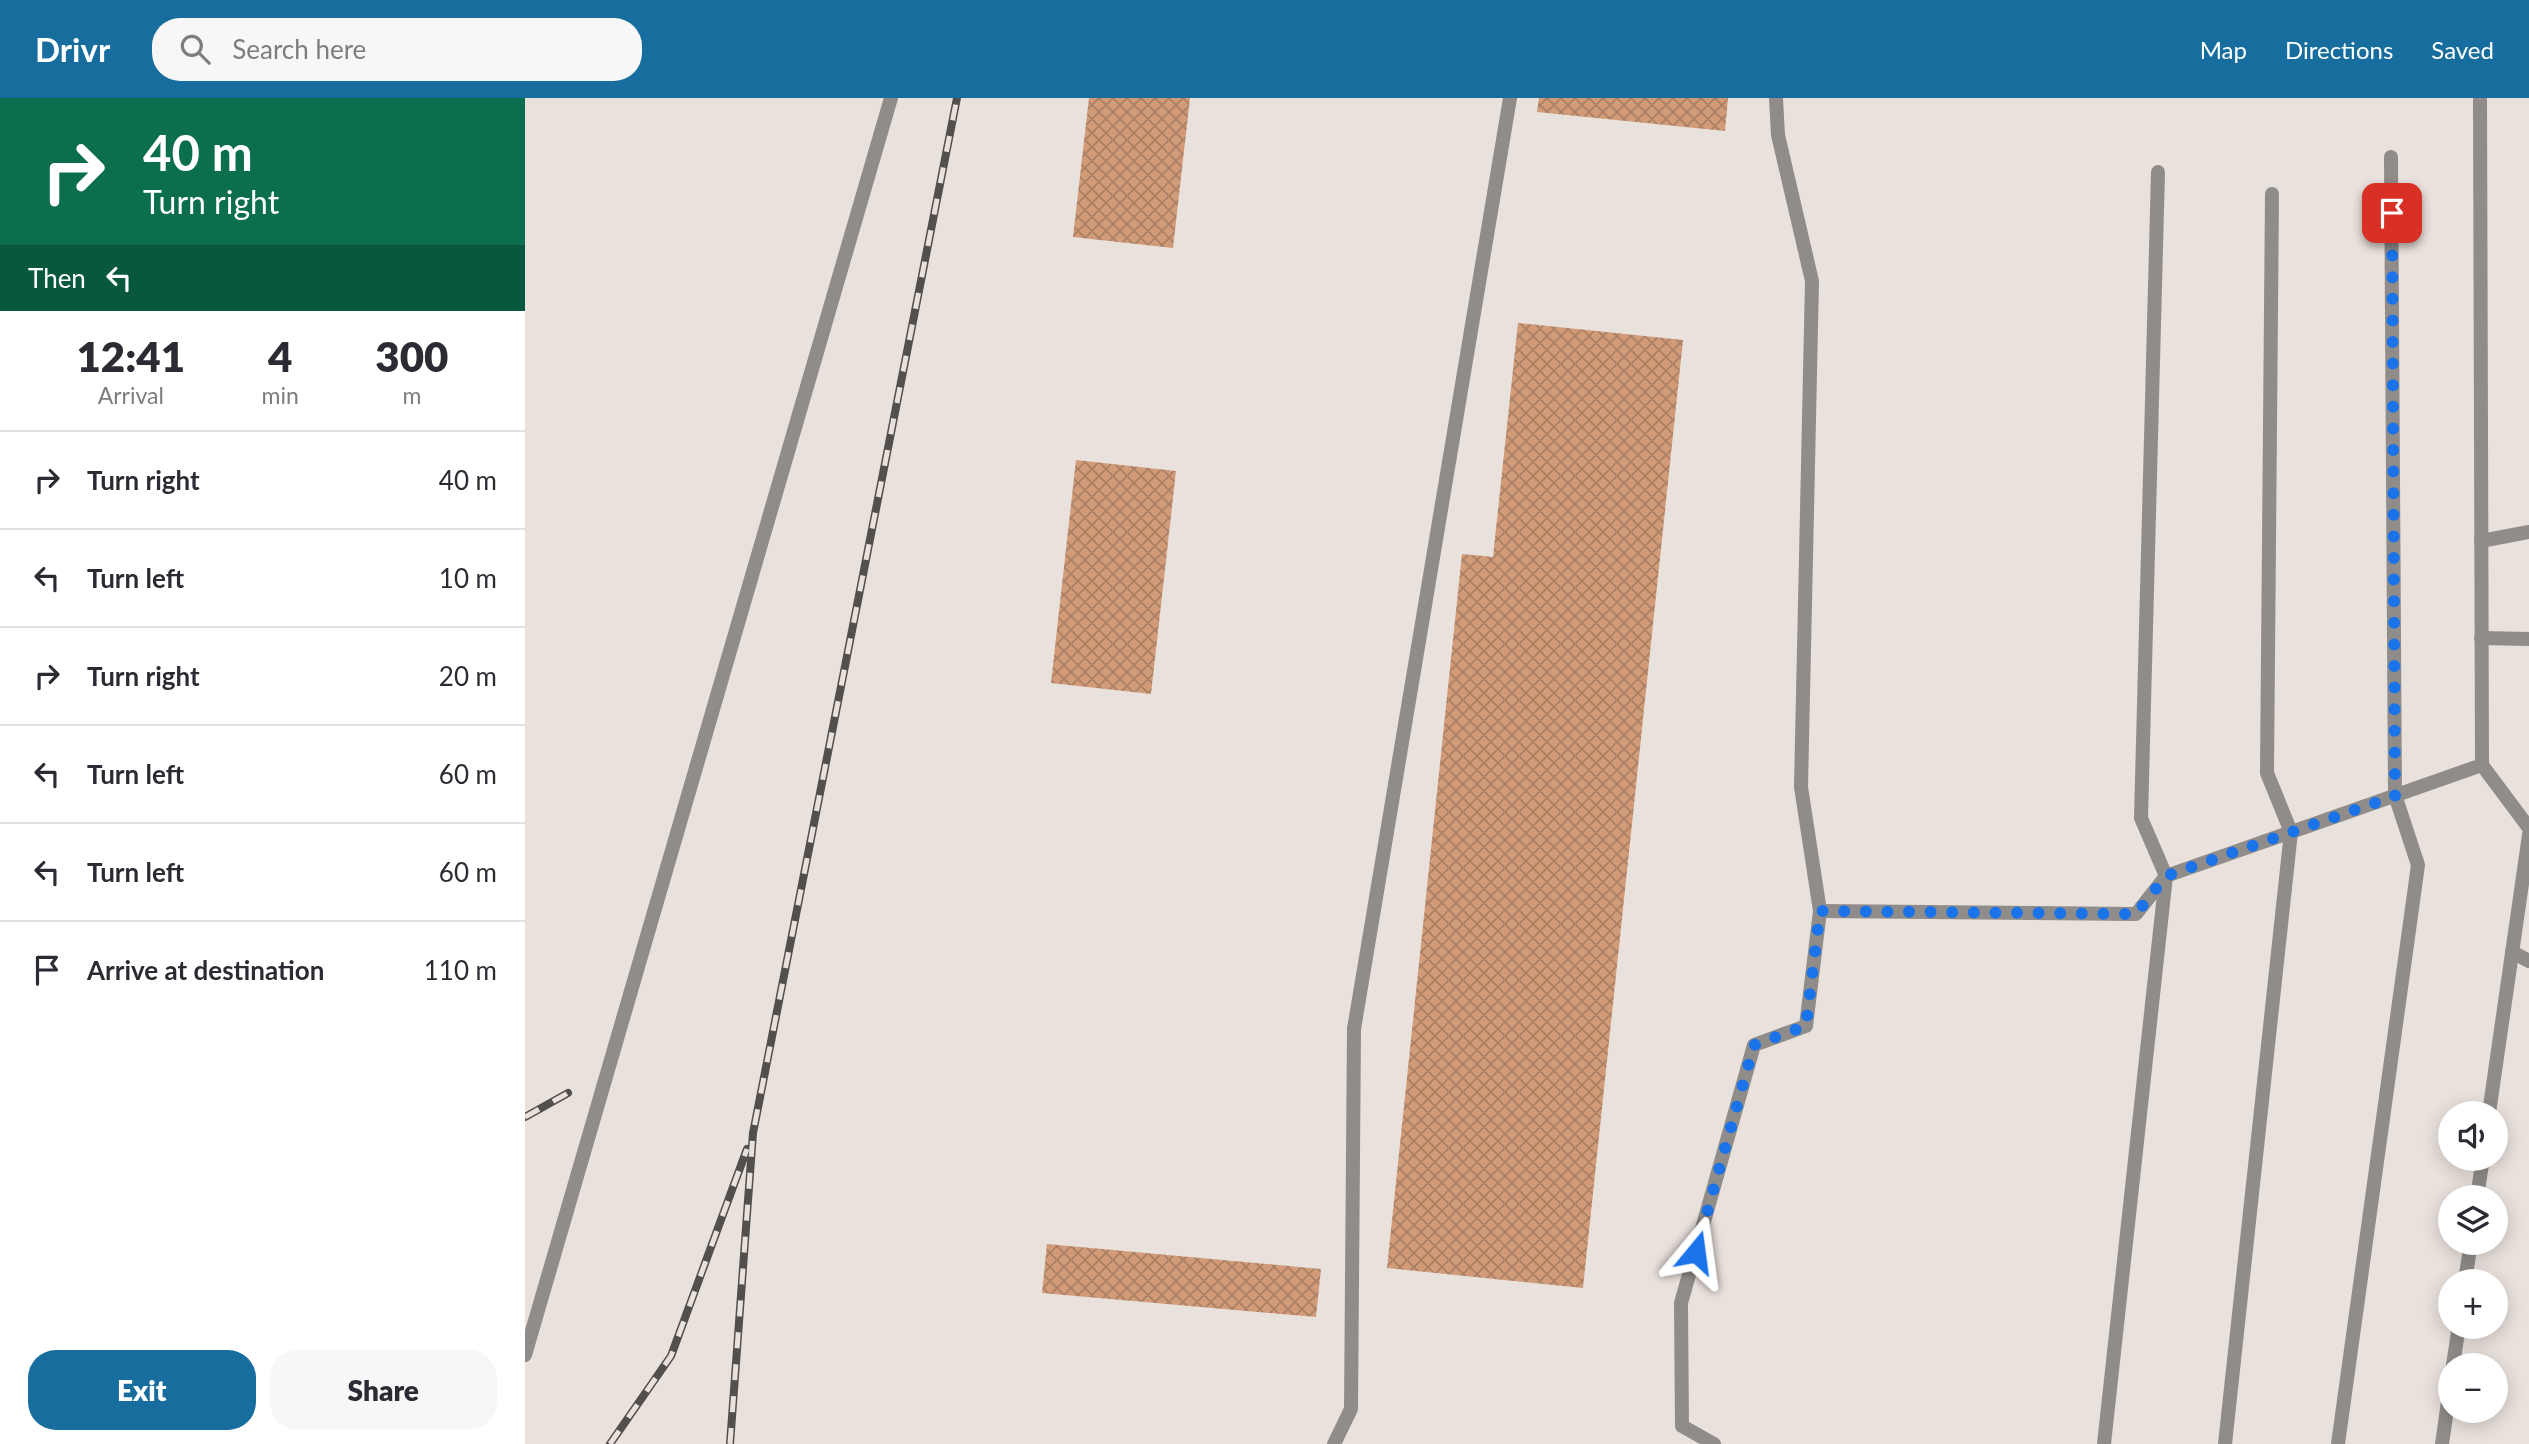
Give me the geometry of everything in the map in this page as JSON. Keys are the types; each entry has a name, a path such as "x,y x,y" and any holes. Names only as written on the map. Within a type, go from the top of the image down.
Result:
{"street":[{"path":"525,1355 891,98"},
{"path":"1335,1444 1351,1409 1354,1029 1510,98"},
{"path":"1714,1444 1682,1426 1681,1303 1754,1045 1806,1026 1820,911 1801,787 1812,281 1778,135 1776,98"},
{"path":"2480,98 2482,765 2529,828"},
{"path":"2338,1444 2418,865 2395,796 2391,157"},
{"path":"2103,1444 2166,876 2141,818 2158,172"},
{"path":"2225,1444 2291,832 2267,773 2272,194"},
{"path":"2481,541 2529,532"},
{"path":"2481,638 2529,639"},
{"path":"1820,911 2136,914 2166,876 2482,765"},
{"path":"2491,1101 2529,835"},
{"path":"2512,952 2529,961"},
{"path":"2442,1444 2445,1423"}],"building":[{"path":"1089,98 1190,98 1173,248 1073,237"},
{"path":"1539,98 1728,98 1725,131 1537,112"},
{"path":"1518,323 1683,340 1583,1288 1387,1268 1462,554 1493,557"},
{"path":"1076,460 1176,471 1151,694 1051,683"},
{"path":"1047,1244 1321,1269 1316,1317 1042,1293"}],"railway":[{"path":"730,1444 753,1133 957,98"},
{"path":"525,1117 568,1093"},
{"path":"610,1444 671,1356 747,1149"}],"route":[{"path":"1696,1252 1754,1045 1806,1026 1820,911 2136,914 2166,876 2395,796 2392,213"}]}
